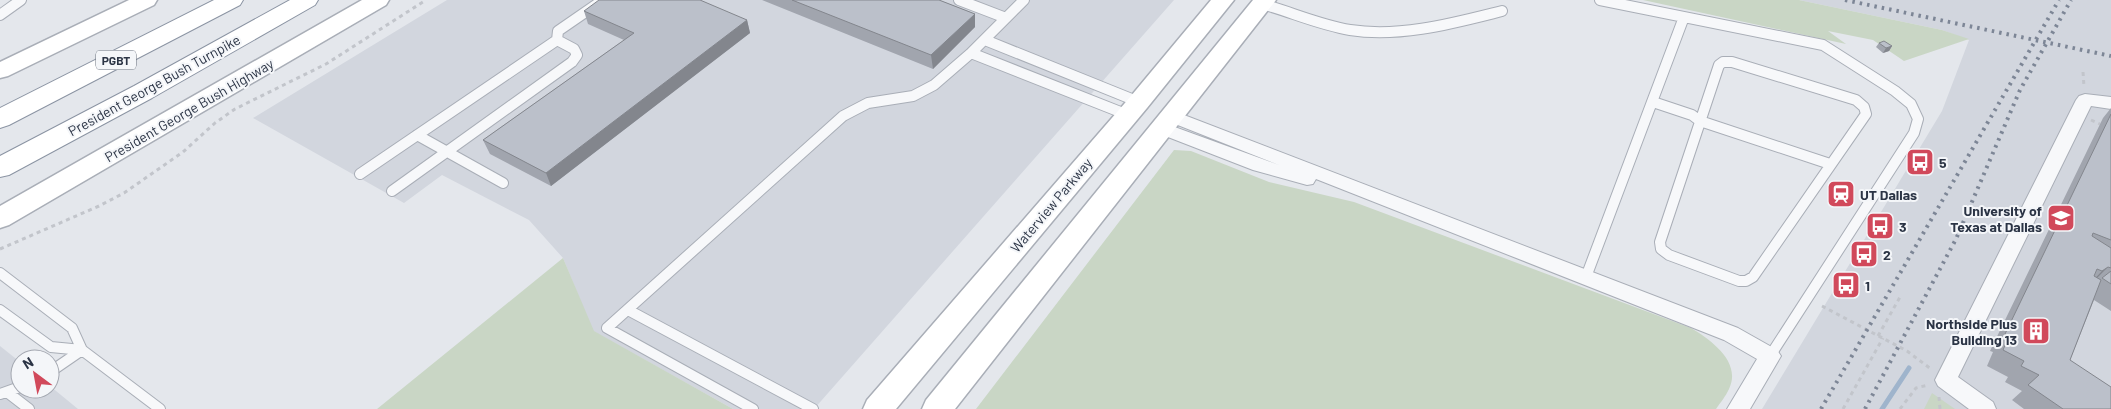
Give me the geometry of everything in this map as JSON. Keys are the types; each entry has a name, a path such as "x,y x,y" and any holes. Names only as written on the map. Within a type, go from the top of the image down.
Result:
{"highway":[{"path":"0,99 202,0"},
{"name":"PGBT","path":"0,119 232,0"},
{"name":"President George Bush Turnpike","path":"0,168 307,0"},
{"path":"0,185 190,77 209,55"}],"main road":[{"name":"President George Bush Highway","path":"0,218 378,0"},
{"name":"Waterview Parkway","path":"878,409 1134,109 1223,0"},
{"path":"0,71 141,1"},
{"path":"937,409 1264,2"},
{"path":"1134,109 1166,122"}],"street":[{"path":"1985,409 1946,380 2085,100 2111,103"},
{"path":"1166,122 1280,173 1315,181 1345,184 1731,334 1770,356 1738,409"}],"lane":[{"path":"0,15 21,0"},
{"path":"360,174 557,40 558,31 603,0"},
{"path":"959,0 1006,18"},
{"path":"754,409 607,328 843,116 868,103 913,96 926,90 948,75 971,54 1024,0"},
{"path":"1600,0 1823,45 1895,91 1911,104 1918,120 1914,133 1770,356"},
{"path":"1264,2 1351,30 1380,32 1459,22 1502,11"},
{"path":"1586,277 1684,17"},
{"path":"392,191 572,62 577,55 574,49 557,40"},
{"path":"985,40 1134,109"},
{"path":"971,54 1134,109"},
{"path":"1723,62 1732,62 1856,100 1864,107 1866,114 1753,277 1746,281 1739,281 1669,255 1661,249 1660,242 1700,121 1719,65 1723,62"},
{"path":"1652,105 1690,122 1700,121 1830,164"},
{"path":"417,136 503,183"},
{"path":"0,273 72,328 82,350 160,409"},
{"path":"0,310 51,347 82,350"},
{"path":"628,310 813,409"},
{"path":"60,365 82,350"},
{"path":"4,393 29,409"}],"path":[{"path":"0,249 99,206 124,193 183,152 215,123 235,109 326,64 426,0"},
{"path":"2092,120 2100,124"},
{"path":"1878,336 1900,298"},
{"path":"1822,306 1907,351 1946,380"},
{"path":"1843,409 1883,338"},
{"path":"1900,409 1916,388 1946,380"}],"shaded area":[{"path":"447,0 1174,0 814,409 733,409 593,331 563,258 529,220 442,175 404,203 253,118"},
{"path":"1799,0 2111,0 2111,409 1762,409 1942,111 1969,40 1942,30"},
{"path":"0,346 10,354 10,399 60,399 60,394 78,409 0,409"}],"green space":[{"path":"1643,0 1799,0 1942,30 1969,39 1904,61 1873,40 1828,31 1846,44"},
{"path":"1174,150 1191,151 1269,182 1354,202 1691,328 1715,345 1728,361 1732,379 1729,389 1716,409 976,409"},
{"path":"563,258 594,331 733,409 377,409"},
{"path":"1932,393 1955,409 1924,409"}],"building":[{"path":"599,0 700,0 747,20 546,173 483,140 634,33 584,11"},
{"path":"792,0 939,0 975,14 931,55"},
{"path":"1884,41 1892,46 1886,48 1879,43"},
{"name":"Northside Plus Building 13","path":"2111,114 2111,240 2093,233 2092,236 2111,248 2111,268 2108,267 2102,271 2097,269 2094,276 2101,280 2070,360 2111,387 2111,409 2063,409 2028,385 2039,375 2021,366 2024,361 2003,350 2009,336 2005,334"},
{"path":"2111,271 2111,284 2102,278"}],"waterway":[{"path":"1882,409 1909,368"}],"railway":[{"path":"1845,0 2036,40"},
{"path":"2036,40 2059,0"},
{"path":"2047,43 2071,0"},
{"path":"1821,409 2036,40"},
{"path":"2036,40 2047,43"},
{"path":"1865,409 1956,239 2020,90 2047,43"},
{"path":"2047,43 2111,56"}],"place":[{"name":"5","path":"1920,162"},
{"name":"UT Dallas","path":"1841,194"},
{"name":"University of Texas at Dallas","path":"2061,218"},
{"name":"3","path":"1880,226"},
{"name":"2","path":"1864,254"},
{"name":"1","path":"1846,285"},
{"name":"Northside Plus Building 13","path":"2036,331"}]}
